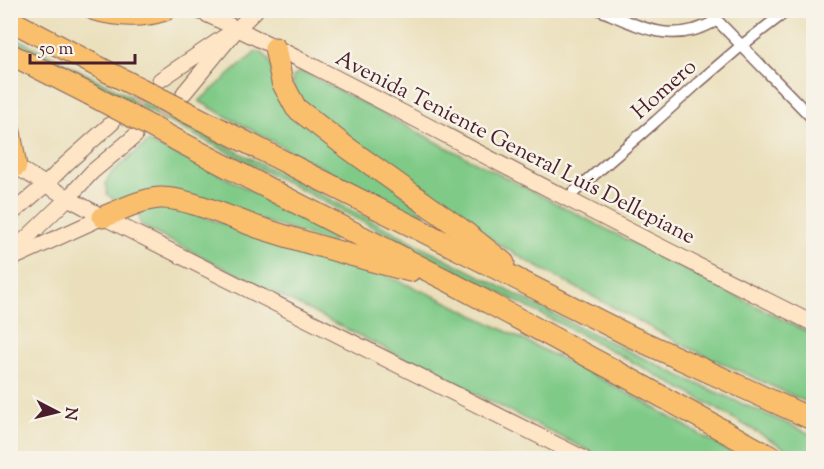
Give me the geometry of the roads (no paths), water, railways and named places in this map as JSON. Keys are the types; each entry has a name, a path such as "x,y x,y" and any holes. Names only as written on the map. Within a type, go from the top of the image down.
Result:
{"highway":[{"path":"95,10 114,15 131,16 165,10"},
{"path":"10,20 544,294 813,420"},
{"path":"275,48 282,82 296,108 461,229 544,294"},
{"path":"10,54 450,282 772,459"},
{"path":"10,132 13,164"},
{"path":"103,217 151,200 161,198 174,200 260,228 450,282"}],"street":[{"name":"Avenida Teniente General Luís Dellepiane","path":"197,10 813,324"},
{"path":"184,93 237,29 256,10"},
{"path":"600,10 650,30 668,34 687,32 716,21"},
{"path":"707,10 813,120"},
{"name":"Homero","path":"566,199 741,46 788,10"},
{"path":"160,80 237,29"},
{"path":"10,215 112,123"},
{"path":"10,254 92,172 135,136"},
{"path":"13,164 103,217 582,459"},
{"path":"10,260 103,217"}],"tunnel":[{"path":"117,118 153,86"},
{"path":"141,130 178,98"}]}
